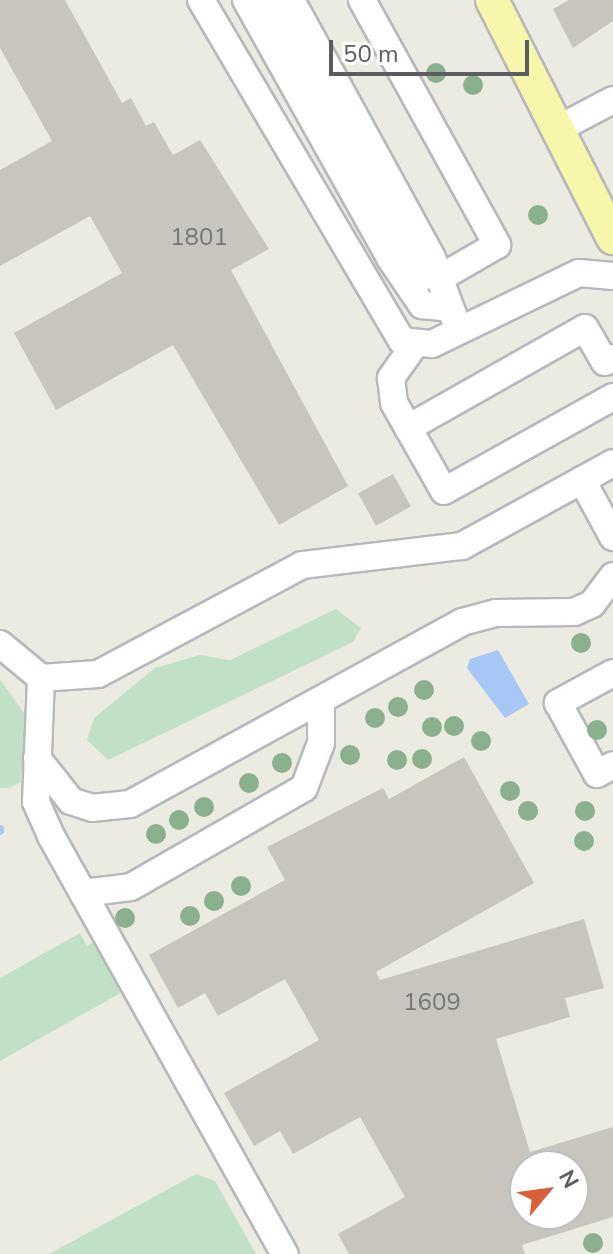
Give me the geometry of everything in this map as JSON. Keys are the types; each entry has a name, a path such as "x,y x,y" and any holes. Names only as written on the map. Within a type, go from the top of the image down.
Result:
{"main road":[{"path":"492,0 613,238"}],"street":[{"path":"201,0 389,329 415,344"},
{"path":"246,0 390,258 422,305 454,319"},
{"path":"269,0 412,259 454,319"},
{"path":"291,0 440,278 454,319"},
{"path":"362,0 497,245 440,278"},
{"path":"558,129 613,100"},
{"path":"613,276 579,273 454,319 415,344 391,378 408,428 444,491 613,397"},
{"path":"408,428 585,328 610,366"},
{"path":"0,644 41,678 98,674 302,565 462,546 613,463"},
{"path":"582,480 613,537"},
{"path":"37,758 71,801 121,806 477,616 574,612 592,604 613,576"},
{"path":"613,673 558,703 597,774 613,765"},
{"path":"41,678 36,802 83,893 285,1254"},
{"path":"83,893 131,887 304,788 321,743 321,700"}],"green space":[{"path":"336,609 361,628 353,642 108,760 87,740 94,718 155,668 200,655 230,660"},
{"path":"0,679 26,716 21,782 8,788 0,788"},
{"path":"80,933 87,946 96,941 124,991 0,1061 0,978"},
{"path":"196,1174 215,1181 256,1254 49,1254"}],"water":[{"path":"498,650 529,704 505,718 467,668 470,659"}],"building":[{"path":"0,0 65,0 122,103 131,98 146,126 154,122 173,155 200,140 269,249 231,270 348,486 279,525 173,345 56,410 14,333 122,273 90,216 0,266 0,170 52,141 0,48"},
{"path":"569,0 613,0 613,21 573,48 553,9"},
{"path":"393,474 411,506 376,526 358,493"},
{"path":"464,757 534,883 376,972 380,980 584,919 604,988 565,998 570,1017 496,1039 529,1150 509,1150 509,1230 571,1230 522,1245 525,1254 349,1254 338,1234 405,1197 360,1117 293,1154 280,1131 254,1146 224,1093 319,1040 285,979 218,1016 205,993 178,1008 149,955 285,880 267,847 383,788 389,799"},
{"path":"613,1127 613,1217 589,1224 589,1150 537,1150"}]}
